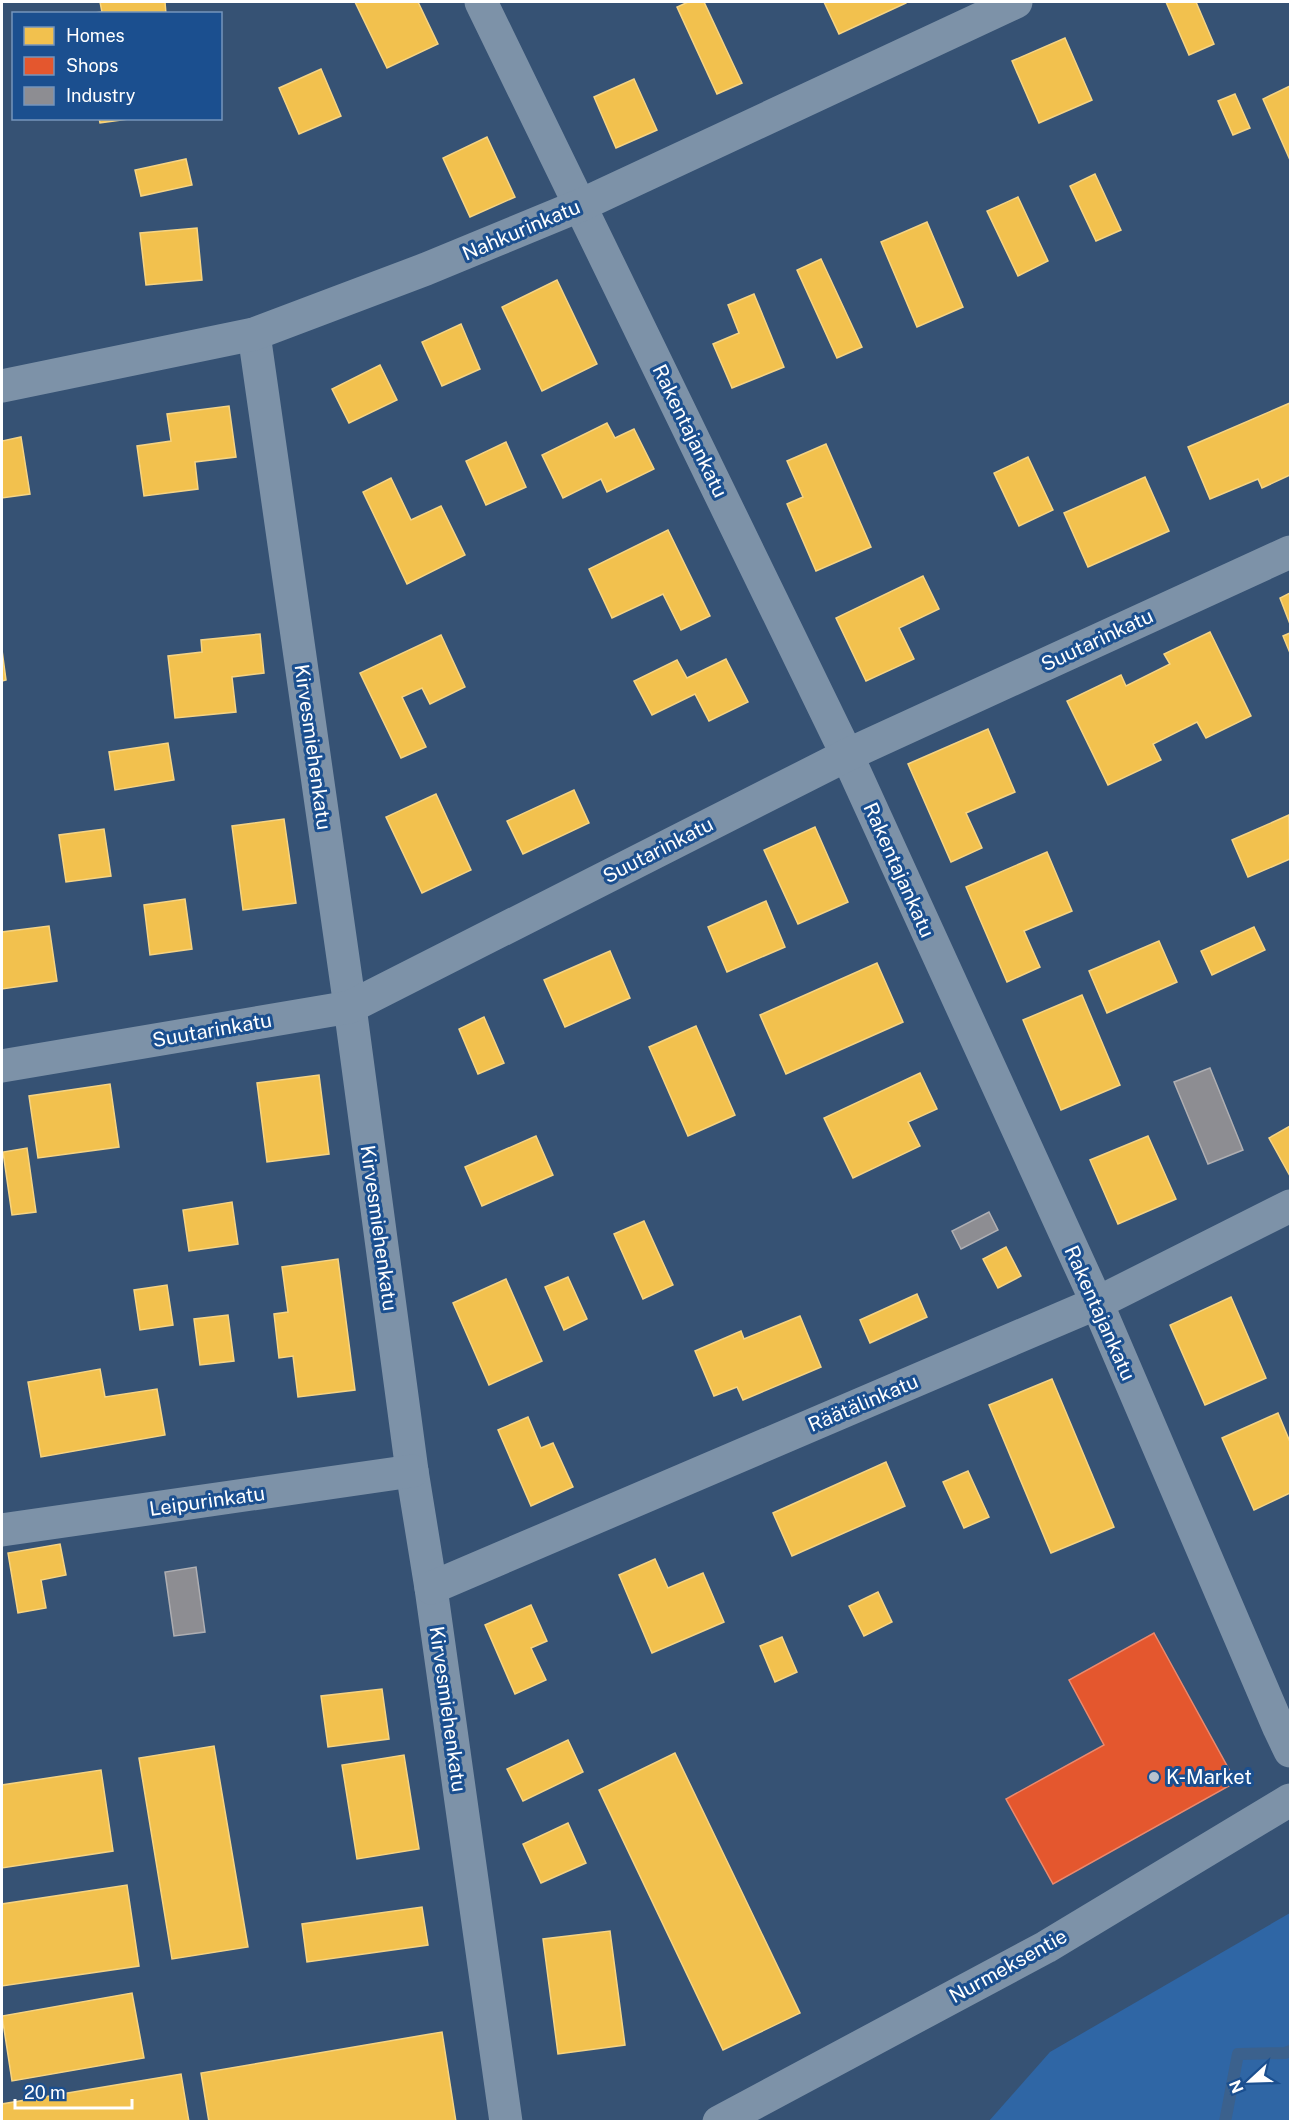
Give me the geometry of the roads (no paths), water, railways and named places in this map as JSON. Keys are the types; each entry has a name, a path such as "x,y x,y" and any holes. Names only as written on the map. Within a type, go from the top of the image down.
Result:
{"street":[{"name":"Rakentajankatu","path":"481,2 847,755 1096,1303 1290,1751"},
{"name":"Nahkurinkatu","path":"2,386 254,334 426,269 581,206 1016,2"},
{"name":"Kirvesmiehenkatu","path":"254,334 350,1007 412,1471 431,1588 506,2121"},
{"name":"Suutarinkatu","path":"2,1066 350,1007 847,755 1290,552"},
{"name":"Räätälinkatu","path":"431,1588 1096,1303 1290,1206"},
{"name":"Leipurinkatu","path":"2,1530 412,1471"},
{"name":"Nurmeksentie","path":"719,2121 1046,1947 1290,1800"}],"waterway":[{"path":"1225,2122 1238,2054 1290,2051"}],"place":[{"name":"K-Market","path":"1154,1777"}]}
